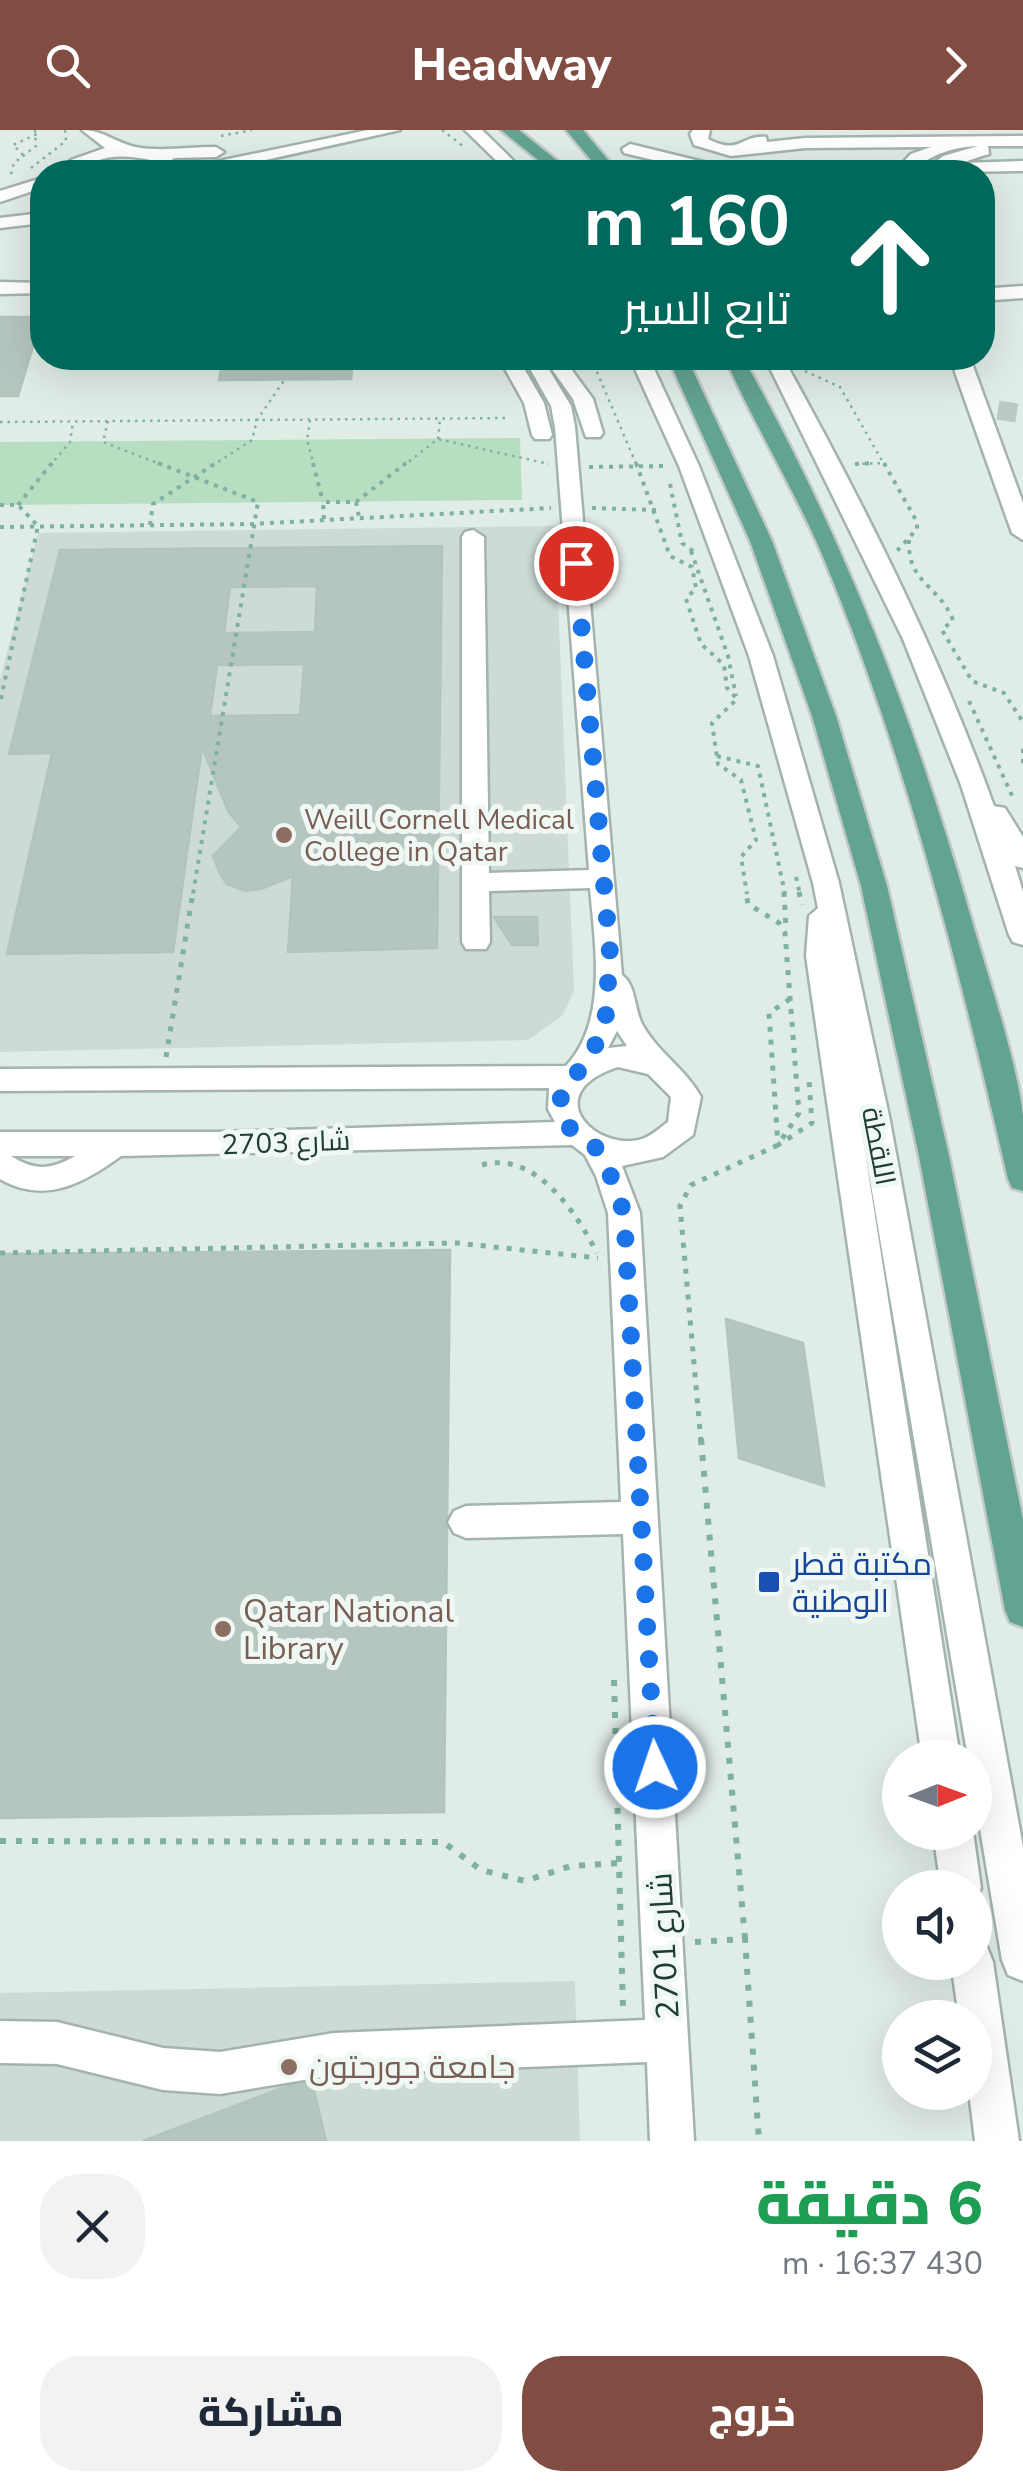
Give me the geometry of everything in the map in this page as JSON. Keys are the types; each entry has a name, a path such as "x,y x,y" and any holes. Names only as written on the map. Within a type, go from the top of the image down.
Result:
{"main road":[{"path":"509,130 547,160"},
{"path":"527,130 552,160"},
{"path":"574,130 600,160"},
{"path":"598,130 619,160"},
{"name":"اللقطة","path":"683,370 761,540 824,716 874,886 930,1140 1023,1610"},
{"path":"740,370 791,464 867,641 892,712 935,836 1023,1179"}],"street":[{"path":"90,130 106,143 166,160"},
{"path":"77,160 89,146 90,130"},
{"path":"87,160 141,152 204,154 332,130"},
{"path":"248,160 392,130"},
{"path":"473,130 504,160"},
{"path":"484,130 508,160"},
{"path":"729,160 760,139 752,130"},
{"path":"766,130 943,130"},
{"path":"617,132 639,160"},
{"path":"698,132 705,146 743,150 793,143 1019,141"},
{"path":"953,160 1019,141"},
{"path":"915,160 966,142"},
{"path":"630,149 675,160"},
{"path":"995,165 1023,166"},
{"path":"0,198 30,187"},
{"path":"0,198 30,195"},
{"path":"0,223 30,219"},
{"path":"0,288 30,288"},
{"path":"995,293 1023,292"},
{"path":"516,370 541,415 542,434"},
{"path":"540,370 561,406 569,468 610,953 627,1023 652,1062 680,1082 686,1097 682,1127 655,1148 626,1154 584,1140 563,1119 560,1104 605,1027 610,953"},
{"path":"562,370 583,399 592,434"},
{"name":"اللقطة","path":"644,370 688,466 761,656 811,880 882,1158 1023,1960"},
{"path":"781,370 895,591 970,772 1023,936"},
{"path":"964,370 1023,533"},
{"path":"984,370 1023,476"},
{"path":"473,537 476,942"},
{"path":"970,772 1023,859"},
{"path":"476,882 603,879"},
{"path":"811,880 938,1740"},
{"path":"0,1080 578,1070 618,1056 652,1062"},
{"name":"شارع 2701","path":"584,1140 610,1174 624,1213 672,2141"},
{"name":"شارع 2703","path":"0,1144 584,1140"},
{"path":"0,1164 14,1175 43,1181 67,1177 118,1142"},
{"name":"شارع 2701","path":"624,1213 655,1148"},
{"path":"466,1522 641,1518"},
{"path":"975,1980 997,2141"},
{"path":"0,2042 57,2043 163,2069 220,2073 334,2054 668,2040"}],"path":[{"path":"40,160 66,141 65,130"},
{"path":"16,179 10,170 36,146 36,132 13,146 23,154"},
{"path":"596,370 656,510 670,556 692,567 696,588 686,599 701,644 724,665 727,688 737,699"},
{"path":"802,370 840,386 917,522 917,529 896,558"},
{"path":"150,525 153,504 252,440 257,420 286,380"},
{"path":"0,422 510,418"},
{"path":"324,502 356,502 438,439 440,419"},
{"path":"310,420 307,440 324,502 324,519"},
{"path":"18,505 70,442 73,422"},
{"path":"108,422 103,442 256,499 162,1079"},
{"path":"438,439 569,468"},
{"path":"660,448 682,543 704,557"},
{"path":"832,464 884,463"},
{"path":"606,467 666,466"},
{"path":"356,502 359,517"},
{"path":"0,505 18,505 38,526"},
{"path":"0,526 252,524 573,506 656,510"},
{"path":"0,703 38,526"},
{"path":"909,538 906,554 917,580 942,596 952,613 953,620 942,630 966,672 972,680 1004,693 1023,722"},
{"path":"691,551 728,656 737,699"},
{"path":"932,628 940,645"},
{"path":"966,696 1021,816"},
{"path":"737,699 712,723 716,756 718,764 742,780 756,840 741,857 748,904 779,923 785,933"},
{"path":"1023,749 1023,766"},
{"path":"716,756 758,766 788,909 785,933 799,1113 778,1146"},
{"path":"803,913 811,880"},
{"path":"778,1146 769,1012 790,999"},
{"path":"759,2141 680,1206 691,1185 778,1146 812,1123 809,1075"},
{"path":"482,1165 506,1161 523,1166 578,1220 598,1258 599,1274"},
{"path":"0,1253 457,1243 598,1258"},
{"path":"614,1676 624,2042"},
{"path":"0,1841 443,1842 481,1870 524,1881 572,1866 620,1863"},
{"path":"621,1946 745,1940"}],"shaded area":[{"name":"Weill Cornell Medical College in Qatar","path":"555,526 574,991 562,1016 528,1040 0,1052 0,679 38,533"},
{"name":"جامعة جورجتون","path":"575,1981 580,2141 0,2141 0,1993"}],"green space":[{"path":"520,438 522,500 0,505 0,442"}],"building":[{"path":"0,317 30,317 30,356 18,396 0,396"},
{"path":"221,370 352,370 351,379 219,380"},
{"path":"442,546 437,948 288,952 293,876 245,891 227,884 221,876 213,856 241,827 228,811 202,747 173,952 7,954 52,753 9,754 60,550","holes":["317,586 315,632 224,633 230,587","304,664 300,715 210,716 217,665"]},
{"path":"494,917 537,917 538,945 512,945"},
{"name":"Qatar National Library","path":"450,1250 444,1812 0,1818 0,1254"},
{"path":"726,1319 803,1343 824,1486 739,1458"},
{"path":"312,2082 326,2141 143,2141 284,2087"}],"tunnel":[{"path":"998,410 1023,414"}],"place":[{"name":"Weill Cornell Medical College in Qatar","path":"284,835"},
{"name":"مكتبة قطر الوطنية","path":"769,1582"},
{"name":"Qatar National Library","path":"223,1629"},
{"name":"جامعة جورجتون","path":"289,2067"}],"route":[{"path":"576,563 610,953 605,1027 598,1045 562,1090 560,1104 563,1119 573,1132 596,1148 624,1213 655,1767"}]}
